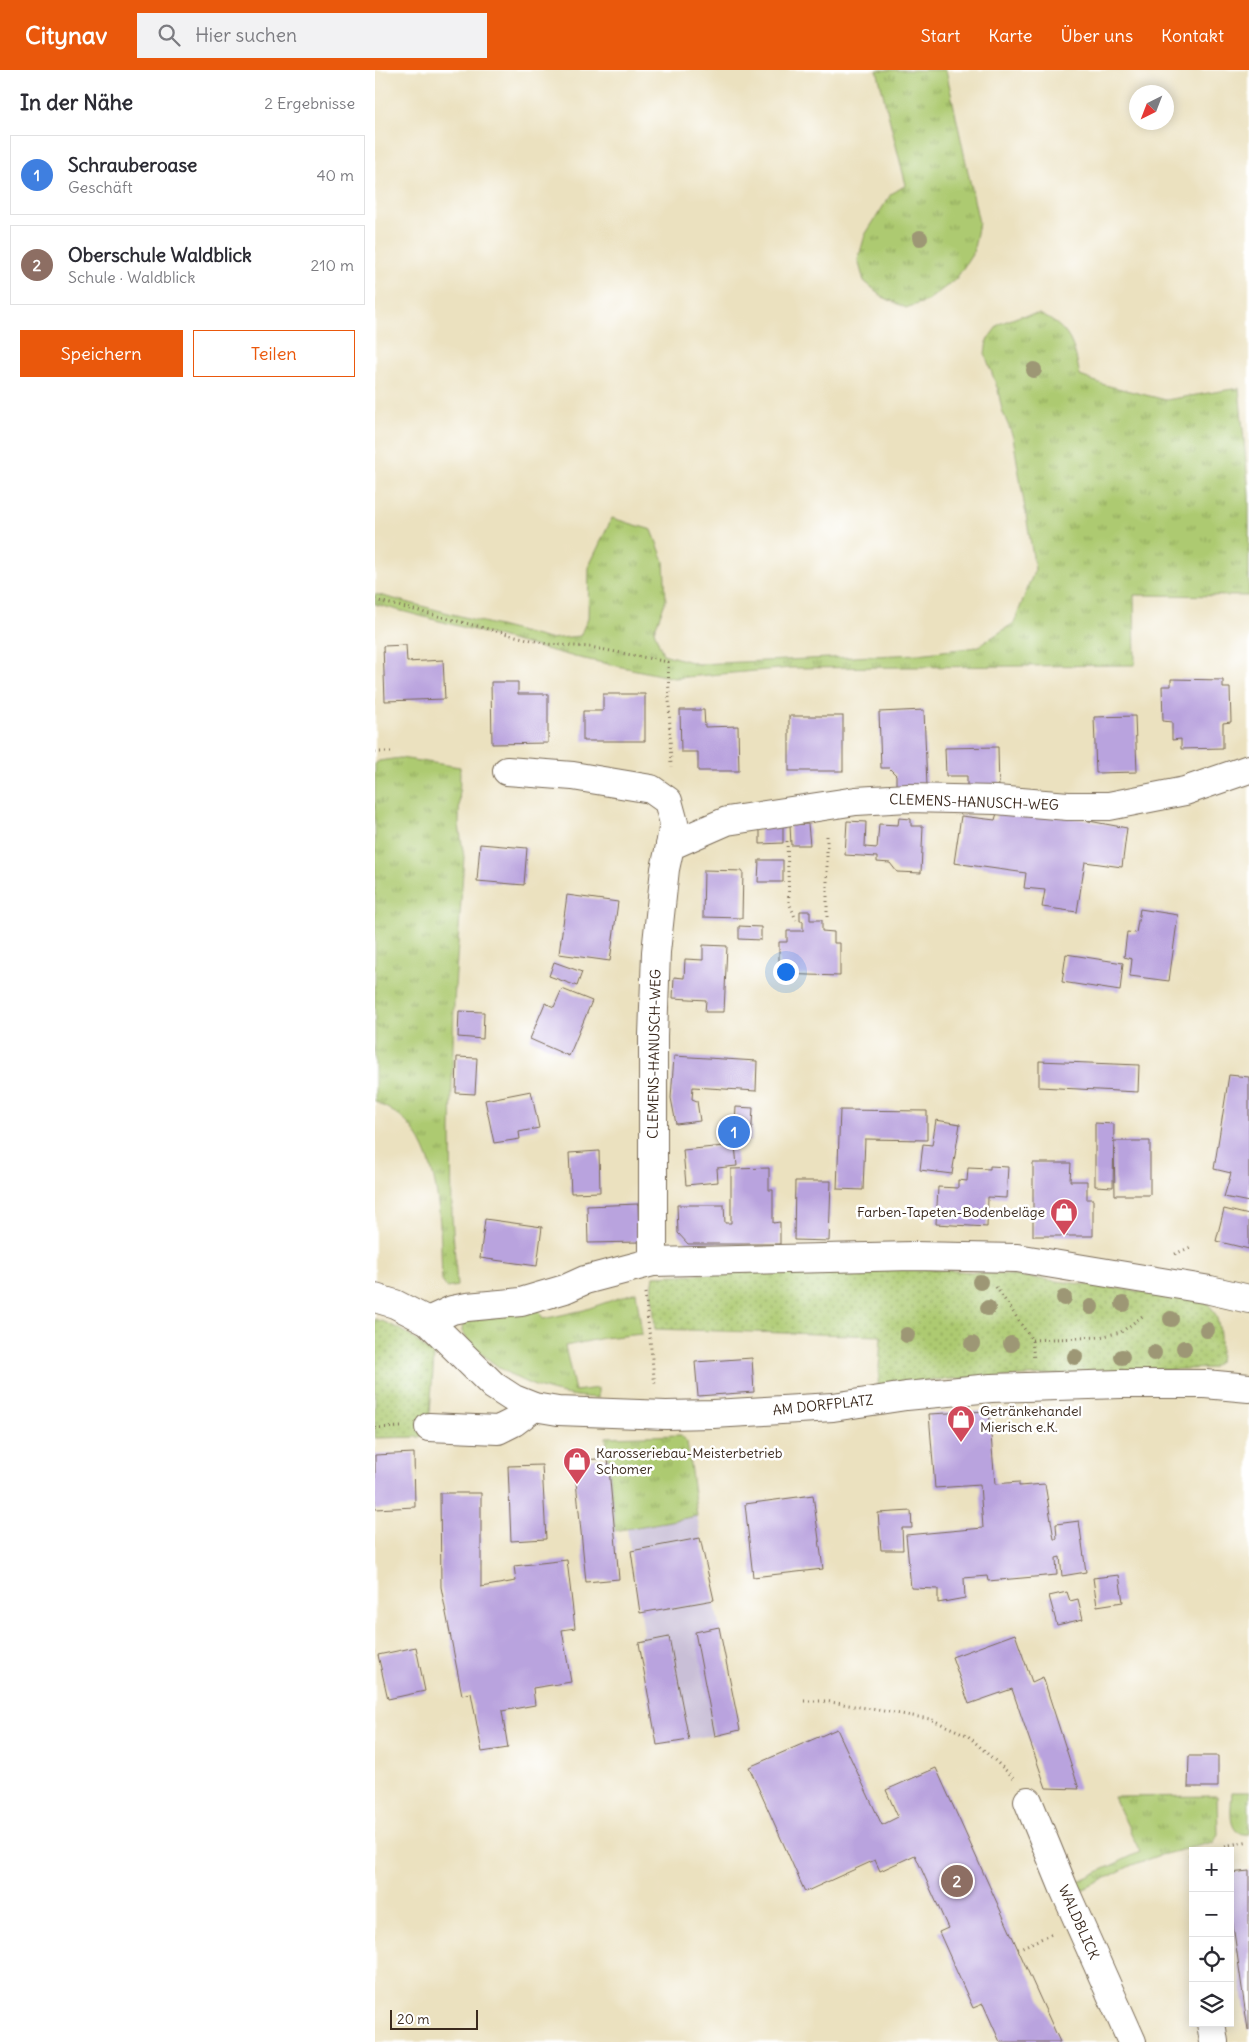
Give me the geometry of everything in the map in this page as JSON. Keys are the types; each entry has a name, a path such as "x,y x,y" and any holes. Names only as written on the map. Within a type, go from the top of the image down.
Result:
{"street":[{"name":"CLEMENS-HANUSCH-WEG","path":"670,846 727,821 856,801 908,798 996,800 1068,806 1109,806 1185,791 1249,769"},
{"path":"507,771 573,776 651,789 668,801"},
{"name":"CLEMENS-HANUSCH-WEG","path":"648,1263 656,952 665,869 674,823 668,801"},
{"path":"428,1321 452,1310 521,1302 648,1263 975,1256 1017,1258 1210,1290 1249,1299"},
{"name":"AM DORFPLATZ","path":"375,1298 395,1304 428,1321 494,1386 514,1399 534,1407 558,1411 659,1414 700,1423 906,1396 991,1388 1130,1384 1205,1384 1249,1388"},
{"path":"429,1427 498,1430 514,1422 534,1407"},
{"name":"WALDBLICK","path":"1028,1801 1064,1889 1132,2042"},
{"path":"1212,2027 1214,2042"}],"path":[{"path":"375,600 547,644 590,647 668,662 671,787 668,801"},
{"path":"375,752 395,752"},
{"path":"827,830 827,917"},
{"path":"787,835 789,902 796,920"},
{"path":"975,1256 1032,1340 1037,1388"},
{"path":"648,1263 659,1414"},
{"path":"1032,1340 1100,1337 1121,1332 1145,1314"},
{"path":"804,1701 825,1701 930,1719 967,1735 1012,1776 1028,1801"},
{"path":"1225,1846 1249,1841"},
{"path":"1018,1949 1055,1932"}],"shaded area":[{"path":"697,1516 740,1730 657,1745 639,1643 639,1638 644,1633 627,1529"}],"green space":[{"path":"877,70 946,70 979,223 973,253 956,279 927,301 906,308 883,297 864,281 858,260 865,235 891,194 906,185"},
{"path":"1039,314 1058,325 1069,339 1076,355 1080,376 1105,385 1166,400 1239,388 1249,494 1249,596 1134,595 1135,665 791,668 674,678 575,657 375,604 375,594 549,639 580,636 588,618 589,566 612,518 652,530 664,561 666,600 654,631 663,654 698,664 918,654 977,647 1014,623 1035,569 1013,437 1002,410 998,390 985,354 987,340 999,324 1020,316"},
{"path":"400,758 460,767 459,825 464,857 454,1002 451,1131 452,1217 457,1286 447,1288 442,1281 440,1220 434,1179 428,1159 420,1141 409,1125 375,1101 375,764 379,761"},
{"path":"886,1266 1001,1274 1200,1299 1209,1305 1217,1318 1220,1341 1219,1362 1211,1368 931,1380 878,1386 881,1336 655,1329 652,1289 654,1276"},
{"path":"636,1292 642,1334 604,1338 565,1346 575,1391 598,1388 598,1398 581,1397 551,1391 522,1381 495,1365 473,1346 462,1331 463,1324 469,1321 538,1308 543,1319 584,1310"},
{"path":"375,1319 392,1325 407,1334 434,1356 429,1427 420,1437 375,1438"},
{"path":"681,1435 687,1442 697,1516 615,1531 606,1437"},
{"path":"1232,1792 1249,1792 1249,1834 1242,1834 1236,1831 1233,1826 1231,1820"},
{"path":"1217,1796 1218,1834 1214,1842 1189,1847 1132,1865 1080,1891 1066,1887 1140,1852 1114,1797"}],"building":[{"path":"406,645 407,662 443,660 445,699 385,701 383,646"},
{"path":"1171,679 1223,680 1223,688 1230,688 1231,722 1223,723 1223,748 1181,749 1181,739 1172,740 1172,722 1163,721 1162,686 1171,686"},
{"path":"491,682 518,682 518,694 548,694 548,743 492,744"},
{"path":"603,694 645,694 645,741 583,741 583,711 603,711"},
{"path":"680,710 704,710 705,727 738,726 739,771 698,771 698,752 681,752"},
{"path":"924,710 927,786 896,788 896,775 889,768 881,768 879,712"},
{"path":"789,716 843,716 843,771 789,771"},
{"path":"1135,716 1137,772 1096,773 1094,717"},
{"path":"998,747 999,791 967,791 967,776 946,776 945,748"},
{"path":"997,813 1067,817 1127,828 1122,867 1085,862 1077,912 1042,907 1045,890 1024,888 1026,873 954,863 961,816 995,820"},
{"path":"899,818 911,819 911,826 923,826 921,873 897,872 890,863 877,862 877,857 845,855 847,821 866,822 865,847 877,848 879,824 898,825"},
{"path":"808,824 810,845 791,845 790,825"},
{"path":"760,826 783,826 783,843 760,844"},
{"path":"480,844 527,848 524,885 477,881"},
{"path":"759,860 783,860 783,882 758,882"},
{"path":"704,870 743,871 742,918 703,917"},
{"path":"567,895 618,902 610,961 559,954"},
{"path":"1140,909 1178,915 1169,981 1130,976 1132,959 1124,957 1127,932 1136,933"},
{"path":"800,911 810,911 810,920 822,920 822,931 834,932 834,943 840,943 840,976 779,974 779,942 787,942 787,931 803,931"},
{"path":"739,926 761,927 761,940 739,939"},
{"path":"703,945 727,946 724,1012 705,1012 706,1000 673,998 674,977 684,978 685,959 703,960"},
{"path":"1066,954 1123,963 1120,991 1062,982"},
{"path":"554,962 582,972 577,986 549,976"},
{"path":"562,989 592,1001 569,1056 530,1039 545,1003 554,1007"},
{"path":"459,1011 484,1012 483,1039 458,1037"},
{"path":"674,1056 757,1061 756,1091 693,1087 692,1099 697,1101 700,1121 676,1124 671,1098"},
{"path":"457,1057 477,1058 475,1094 456,1093"},
{"path":"1039,1061 1139,1065 1138,1092 1039,1087"},
{"path":"1229,1075 1249,1077 1249,1202 1224,1197 1231,1173 1214,1169"},
{"path":"531,1091 539,1128 519,1132 520,1139 494,1143 485,1100"},
{"path":"736,1107 753,1108 751,1141 734,1139"},
{"path":"840,1110 927,1111 927,1140 865,1139 863,1190 837,1189"},
{"path":"936,1120 960,1124 952,1174 920,1170 923,1144 932,1145"},
{"path":"1095,1123 1114,1124 1113,1187 1095,1186"},
{"path":"1114,1141 1150,1141 1150,1195 1115,1195"},
{"path":"735,1145 737,1166 717,1168 718,1182 686,1185 683,1150"},
{"path":"599,1151 600,1192 571,1193 569,1153"},
{"path":"1033,1163 1071,1163 1070,1181 1087,1181 1087,1199 1093,1199 1093,1236 1033,1236"},
{"path":"990,1166 1008,1167 1006,1198 988,1197 987,1227 936,1224 938,1187 958,1188 958,1180 967,1181 968,1168 990,1169"},
{"path":"769,1168 769,1190 773,1190 773,1223 780,1222 780,1244 688,1244 678,1233 677,1205 724,1205 725,1223 731,1223 731,1169"},
{"path":"795,1181 831,1181 829,1241 794,1240"},
{"path":"638,1204 639,1242 588,1243 587,1206"},
{"path":"1224,1209 1249,1215 1249,1249 1216,1241"},
{"path":"485,1219 542,1227 537,1266 480,1258"},
{"path":"752,1358 754,1392 698,1396 695,1362"},
{"path":"989,1411 995,1484 1019,1482 1019,1486 1045,1484 1054,1539 1057,1539 1056,1524 1079,1521 1086,1572 1062,1576 1060,1557 1056,1558 1057,1575 988,1581 987,1576 964,1578 965,1598 938,1603 938,1589 911,1588 906,1535 983,1528 980,1485 935,1488 929,1414"},
{"path":"414,1453 415,1507 375,1509 375,1455"},
{"path":"608,1458 619,1579 586,1582 574,1461"},
{"path":"542,1465 546,1539 511,1541 508,1466"},
{"path":"440,1493 481,1493 481,1587 516,1581 514,1566 567,1560 575,1628 562,1630 571,1682 533,1688 535,1705 502,1711 508,1748 482,1752 471,1693 462,1695 441,1587"},
{"path":"813,1495 823,1569 753,1577 745,1504"},
{"path":"911,1511 912,1528 902,1528 903,1550 881,1550 878,1513"},
{"path":"700,1538 714,1600 640,1613 631,1551"},
{"path":"1119,1575 1123,1602 1097,1606 1093,1578"},
{"path":"1067,1592 1070,1601 1078,1599 1083,1619 1057,1625 1049,1596"},
{"path":"719,1627 740,1730 715,1736 695,1632"},
{"path":"1015,1634 1032,1682 1043,1677 1079,1789 1046,1788 1012,1689 969,1704 952,1657"},
{"path":"669,1637 689,1740 657,1745 639,1643"},
{"path":"416,1647 425,1691 388,1699 378,1655"},
{"path":"837,1729 882,1825 898,1817 886,1790 936,1768 1060,2042 1000,2042 983,2004 973,2008 939,1932 948,1928 915,1855 880,1871 875,1860 805,1892 749,1767"},
{"path":"1189,1756 1218,1756 1218,1787 1188,1787"},
{"path":"1249,1871 1249,2030 1234,1932 1234,1873"}],"place":[{"name":"Schrauberoase","path":"734,1132"},
{"name":"Farben-Tapeten-Bodenbeläge","path":"1064,1236"},
{"name":"Getränkehandel Mierisch e.K.","path":"961,1443"},
{"name":"Karosseriebau-Meisterbetrieb Schomer","path":"577,1485"},
{"name":"Oberschule Waldblick","path":"957,1881"}]}
